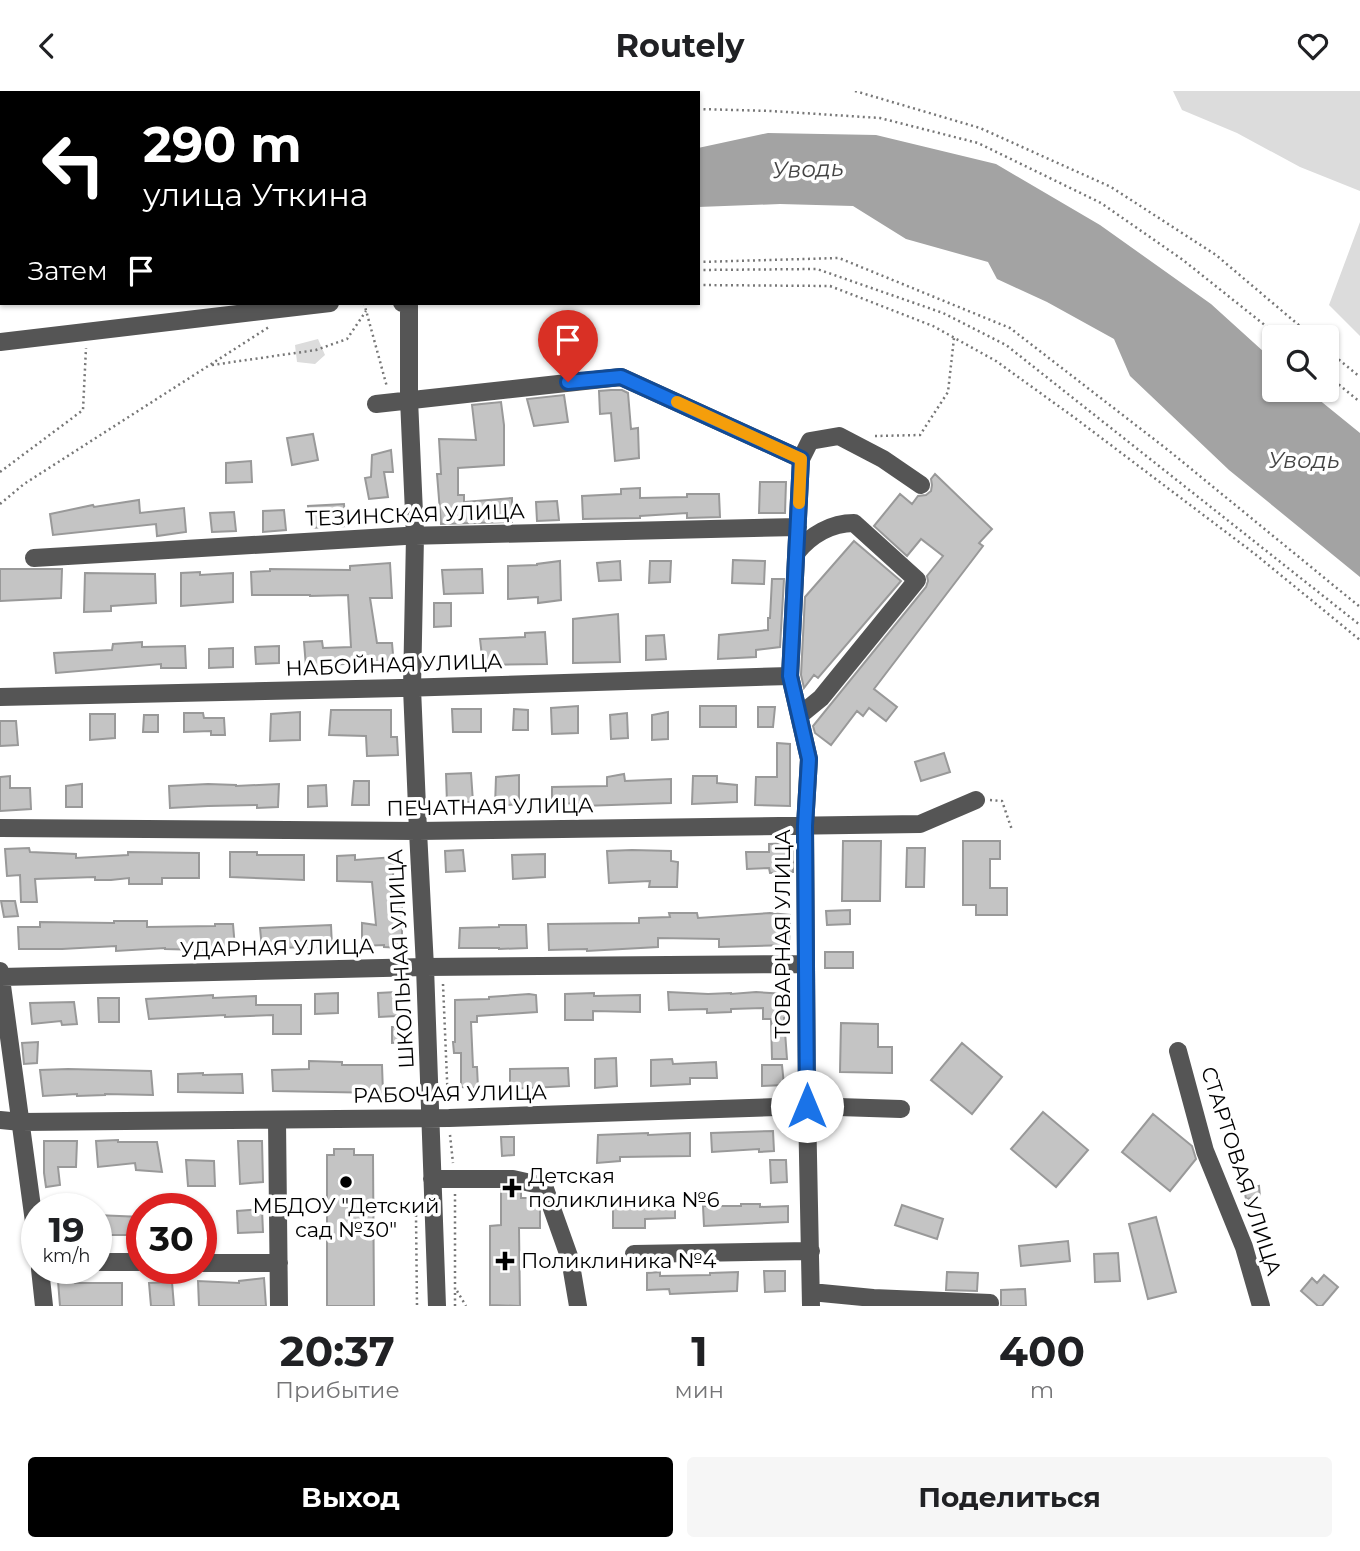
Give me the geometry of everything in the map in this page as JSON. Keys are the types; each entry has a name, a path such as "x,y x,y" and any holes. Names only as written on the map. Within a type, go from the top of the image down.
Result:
{"street":[{"path":"0,342 313,305"},
{"name":"ШКОЛЬНАЯ УЛИЦА","path":"409,305 392,402 415,536 412,688 418,831 434,967 430,1118 437,1306"},
{"path":"392,402 621,377 801,459"},
{"name":"ТОВАРНАЯ УЛИЦА","path":"811,1299 805,826 809,759 790,676 801,459 810,441 839,436 883,459 921,485"},
{"path":"797,552 811,537 839,523 854,523 917,580 821,698 799,716"},
{"name":"ТЕЗИНСКАЯ УЛИЦА","path":"34,558 415,536 798,527"},
{"name":"НАБОЙНАЯ УЛИЦА","path":"0,697 790,676"},
{"name":"ПЕЧАТНАЯ УЛИЦА","path":"0,828 418,831 920,824 976,800"},
{"name":"УДАРНАЯ УЛИЦА","path":"1,977 434,967 806,964"},
{"path":"0,971 30,1193"},
{"name":"СТАРТОВАЯ УЛИЦА","path":"1178,1051 1206,1151 1244,1247 1261,1306"},
{"name":"РАБОЧАЯ УЛИЦА","path":"0,1120 449,1118 807,1106 901,1109"},
{"path":"277,1119 279,1306"},
{"path":"432,1179 513,1179 544,1186 570,1259 578,1306"},
{"path":"634,1254 811,1251"},
{"path":"217,1263 279,1263"},
{"path":"42,1284 44,1306"},
{"path":"811,1299 990,1303"}],"path":[{"path":"855,91 980,128 1111,187 1216,255 1299,325"},
{"path":"700,109 880,118 978,143 1101,203 1183,260 1265,325"},
{"path":"700,262 839,258 1010,328 1168,450 1360,607"},
{"path":"700,270 817,269 943,313 1006,345 1360,625"},
{"path":"700,285 830,286 933,326 996,361 1075,418 1255,554 1360,640"},
{"path":"364,305 392,402"},
{"path":"209,365 316,350 347,339 366,311"},
{"path":"0,504 24,484 278,321"},
{"path":"0,472 83,410 86,331"},
{"path":"866,436 920,435 948,392 954,338"},
{"path":"1339,360 1360,377"},
{"path":"1339,385 1360,402"},
{"path":"976,800 1002,801 1012,830"},
{"path":"434,967 454,1178 455,1306"},
{"path":"456,1288 466,1306"}],"shaded area":[{"path":"1173,91 1360,91 1360,191 1300,167 1237,133 1182,110"},
{"path":"1360,222 1360,336 1329,305"},
{"path":"318,339 325,355 315,364 297,362 295,345"}],"water":[{"name":"Уводь","path":"768,133 876,135 996,164 1100,225 1211,304 1262,350 1262,402 1322,402 1360,433 1360,577 1229,470 1130,376 1114,339 1047,302 997,279 988,262 906,239 853,206 780,204 700,207 700,148"}],"building":[{"path":"622,390 628,393 631,429 638,428 639,458 615,461 611,413 600,414 599,391"},
{"path":"564,395 568,422 534,426 527,399"},
{"path":"501,402 504,465 458,468 458,495 464,495 464,502 512,498 512,522 441,524 437,474 441,474 439,439 476,440 472,405"},
{"path":"313,434 318,460 292,465 287,438"},
{"path":"391,450 393,472 384,472 388,497 369,499 365,478 371,477 372,455"},
{"path":"251,461 252,482 226,483 226,463"},
{"path":"935,474 992,529 979,543 983,546 874,689 897,707 886,721 869,708 863,716 857,711 831,745 815,733 813,726 926,587 927,576 943,556 921,539 907,556 874,526 900,494 912,504 918,496 931,491 931,479"},
{"path":"760,482 786,482 785,513 759,513"},
{"path":"640,488 640,498 719,494 720,517 687,518 687,513 640,518 583,519 582,496 621,494 621,489"},
{"path":"139,500 140,513 184,508 186,532 157,536 156,524 53,535 50,514 93,505"},
{"path":"557,501 559,520 537,521 536,502"},
{"path":"344,504 346,526 310,528 308,506"},
{"path":"284,510 286,530 263,532 263,511"},
{"path":"234,512 236,531 212,532 210,513"},
{"path":"854,541 901,581 818,678 814,675 804,688 801,675 805,597"},
{"path":"733,560 765,561 764,584 732,583"},
{"path":"560,561 561,600 538,603 538,597 508,599 508,566"},
{"path":"620,561 621,580 599,581 597,563"},
{"path":"650,561 671,561 670,582 649,583"},
{"path":"390,563 392,598 370,598 377,643 392,643 394,666 370,667 370,662 306,667 304,642 322,641 323,648 351,647 348,595 252,595 251,572 270,569 350,570 350,566"},
{"path":"0,569 62,569 61,598 0,601"},
{"path":"482,569 483,593 444,594 442,570"},
{"path":"200,572 200,575 233,573 233,602 181,606 181,573"},
{"path":"85,573 155,574 156,603 111,606 111,611 84,612"},
{"path":"772,579 784,579 780,647 756,650 756,657 718,659 719,635 768,630"},
{"path":"434,603 451,603 451,626 434,627"},
{"path":"618,614 620,662 573,663 573,619"},
{"path":"545,632 547,664 483,665 480,639 525,637 525,633"},
{"path":"664,635 666,659 646,660 646,636"},
{"path":"142,642 142,647 185,646 186,668 161,668 161,664 56,673 54,653 112,650 113,644"},
{"path":"279,646 279,663 256,664 255,647"},
{"path":"233,648 233,667 209,668 209,649"},
{"path":"578,706 578,733 552,734 551,708"},
{"path":"700,706 736,706 736,727 700,727"},
{"path":"758,707 775,707 773,727 758,727"},
{"path":"452,709 481,709 481,732 453,732"},
{"path":"514,709 528,710 528,730 513,730"},
{"path":"331,710 391,710 391,737 397,737 398,755 367,756 366,736 329,735"},
{"path":"300,712 300,740 270,741 271,714"},
{"path":"668,712 668,739 652,740 652,715"},
{"path":"184,713 203,713 204,718 224,718 225,735 211,735 211,731 184,732"},
{"path":"627,713 628,738 611,739 610,715"},
{"path":"90,714 115,714 115,738 90,740"},
{"path":"144,715 158,715 158,732 143,732"},
{"path":"0,721 16,721 18,745 0,746"},
{"path":"777,743 790,744 790,806 755,805 756,777 777,777"},
{"path":"944,753 950,772 921,781 915,762"},
{"path":"471,773 473,802 447,803 446,774"},
{"path":"624,774 625,781 671,779 671,803 582,806 582,803 552,804 552,787 607,786 607,777"},
{"path":"519,775 519,804 495,806 496,777"},
{"path":"10,776 10,788 30,788 31,809 0,811 0,777"},
{"path":"693,776 717,776 717,783 737,785 737,802 692,804"},
{"path":"354,781 369,781 369,805 352,805"},
{"path":"82,784 82,807 66,807 66,786"},
{"path":"279,784 278,807 257,808 257,805 170,808 169,786"},
{"path":"326,785 327,806 308,807 308,786"},
{"path":"843,841 881,841 880,901 842,901"},
{"path":"963,841 1000,841 1000,859 990,859 990,888 1007,888 1007,915 976,915 976,905 963,905"},
{"path":"793,843 793,872 770,873 769,868 747,869 746,852 769,852 769,844"},
{"path":"29,848 30,852 76,854 76,858 128,855 128,852 199,853 199,878 162,878 162,884 129,884 129,878 35,879 37,902 21,902 20,875 7,876 5,849"},
{"path":"907,848 925,848 924,887 906,887"},
{"path":"463,850 465,871 446,872 445,851"},
{"path":"607,851 671,851 671,861 678,862 677,887 649,887 650,881 609,883"},
{"path":"230,852 304,855 304,880 230,877"},
{"path":"545,854 545,877 513,879 512,855"},
{"path":"355,855 355,860 394,857 392,896 402,896 402,948 362,946 362,923 376,925 372,882 337,881 337,856"},
{"path":"1,901 15,901 18,916 4,917"},
{"path":"850,910 850,924 827,925 826,911"},
{"path":"669,913 697,913 698,918 770,913 790,915 789,945 719,947 719,939 658,938 658,947 549,950 548,924 639,923 639,918 670,917"},
{"path":"147,921 147,927 233,924 235,948 116,951 116,946 19,949 18,927 40,927 40,922"},
{"path":"331,925 332,947 262,948 260,928"},
{"path":"526,925 527,948 459,948 460,928"},
{"path":"825,952 853,952 853,968 825,968"},
{"path":"396,992 397,1016 379,1017 378,993"},
{"path":"668,992 786,994 787,1018 784,1018 787,1059 772,1059 771,1019 763,1019 763,1008 707,1013 707,1009 669,1010"},
{"path":"338,993 338,1013 315,1014 315,994"},
{"path":"594,993 594,996 640,995 640,1012 593,1011 593,1020 565,1020 565,994"},
{"path":"213,995 213,998 256,996 256,1005 301,1005 301,1034 273,1034 273,1015 149,1019 146,999"},
{"path":"536,995 537,1012 477,1016 477,1022 471,1022 473,1067 477,1067 478,1088 461,1087 461,1053 454,1053 453,1042 455,1000"},
{"path":"98,998 119,998 119,1022 99,1022"},
{"path":"74,1002 77,1024 62,1025 61,1021 32,1024 30,1003"},
{"path":"841,1023 878,1024 878,1047 892,1047 892,1073 840,1072"},
{"path":"392,1027 405,1027 405,1042 392,1043"},
{"path":"38,1042 37,1063 24,1064 22,1043"},
{"path":"962,1043 1002,1077 972,1114 931,1080"},
{"path":"616,1058 617,1086 595,1088 595,1059"},
{"path":"672,1059 673,1064 716,1062 717,1078 690,1078 690,1084 651,1086 651,1060"},
{"path":"309,1061 342,1062 342,1065 382,1065 383,1093 273,1091 272,1070 309,1069"},
{"path":"762,1065 782,1065 784,1085 762,1086"},
{"path":"568,1068 569,1086 510,1089 510,1069"},
{"path":"40,1070 151,1071 153,1095 43,1096"},
{"path":"178,1074 242,1074 243,1093 178,1092"},
{"path":"1043,1112 1088,1150 1056,1187 1011,1149"},
{"path":"1153,1114 1192,1146 1196,1159 1170,1191 1122,1152"},
{"path":"773,1131 774,1151 759,1152 759,1149 712,1152 711,1133"},
{"path":"690,1133 690,1156 620,1157 620,1161 597,1163 598,1135"},
{"path":"501,1137 514,1137 514,1155 502,1156"},
{"path":"44,1141 77,1141 76,1167 58,1167 60,1185 46,1187"},
{"path":"96,1141 157,1142 162,1172 136,1170 135,1163 98,1167"},
{"path":"238,1141 262,1141 263,1182 240,1184"},
{"name":"МБДОУ \"Детский сад №30\"","path":"334,1149 354,1149 354,1155 373,1155 374,1306 327,1306 327,1155 334,1155"},
{"path":"186,1160 214,1161 215,1186 188,1186"},
{"path":"770,1160 786,1160 787,1182 771,1183"},
{"path":"1259,1186 1260,1197 1246,1199 1244,1188"},
{"name":"Поликлиника №4","path":"501,1190 521,1192 521,1198 536,1198 540,1208 540,1228 519,1228 520,1306 490,1305 490,1226 501,1225"},
{"path":"675,1199 675,1218 645,1219 645,1228 613,1228 613,1200"},
{"path":"760,1204 760,1207 788,1206 788,1222 704,1226 703,1206"},
{"path":"902,1205 943,1219 937,1239 895,1225"},
{"path":"262,1209 263,1232 238,1233 237,1211"},
{"path":"112,1216 126,1216 126,1235 112,1235"},
{"path":"1156,1217 1176,1292 1148,1299 1129,1224"},
{"path":"1068,1241 1070,1261 1021,1266 1019,1246"},
{"path":"1118,1253 1120,1281 1095,1282 1094,1254"},
{"path":"764,1271 785,1271 785,1291 765,1292"},
{"path":"660,1272 660,1276 738,1272 737,1291 670,1294 669,1289 647,1290 647,1273"},
{"path":"947,1272 978,1273 977,1291 946,1290"},
{"path":"1324,1275 1338,1287 1322,1306 1318,1306 1301,1291 1312,1278 1317,1283"},
{"path":"264,1278 266,1306 199,1306 198,1284"},
{"path":"122,1283 122,1306 60,1306 58,1284"},
{"path":"149,1284 172,1284 174,1306 151,1306"},
{"path":"1025,1289 1026,1306 1001,1306 1001,1290"}],"slow traffic":[{"path":"677,402 801,459 799,503"}],"place":[{"name":"МБДОУ \"Детский сад №30\"","path":"346,1182"},
{"name":"Детская поликлиника №6","path":"512,1188"},
{"name":"Поликлиника №4","path":"505,1261"}],"route":[{"path":"568,382 621,377 801,459 790,676 809,759 805,826 807,1106"}]}
